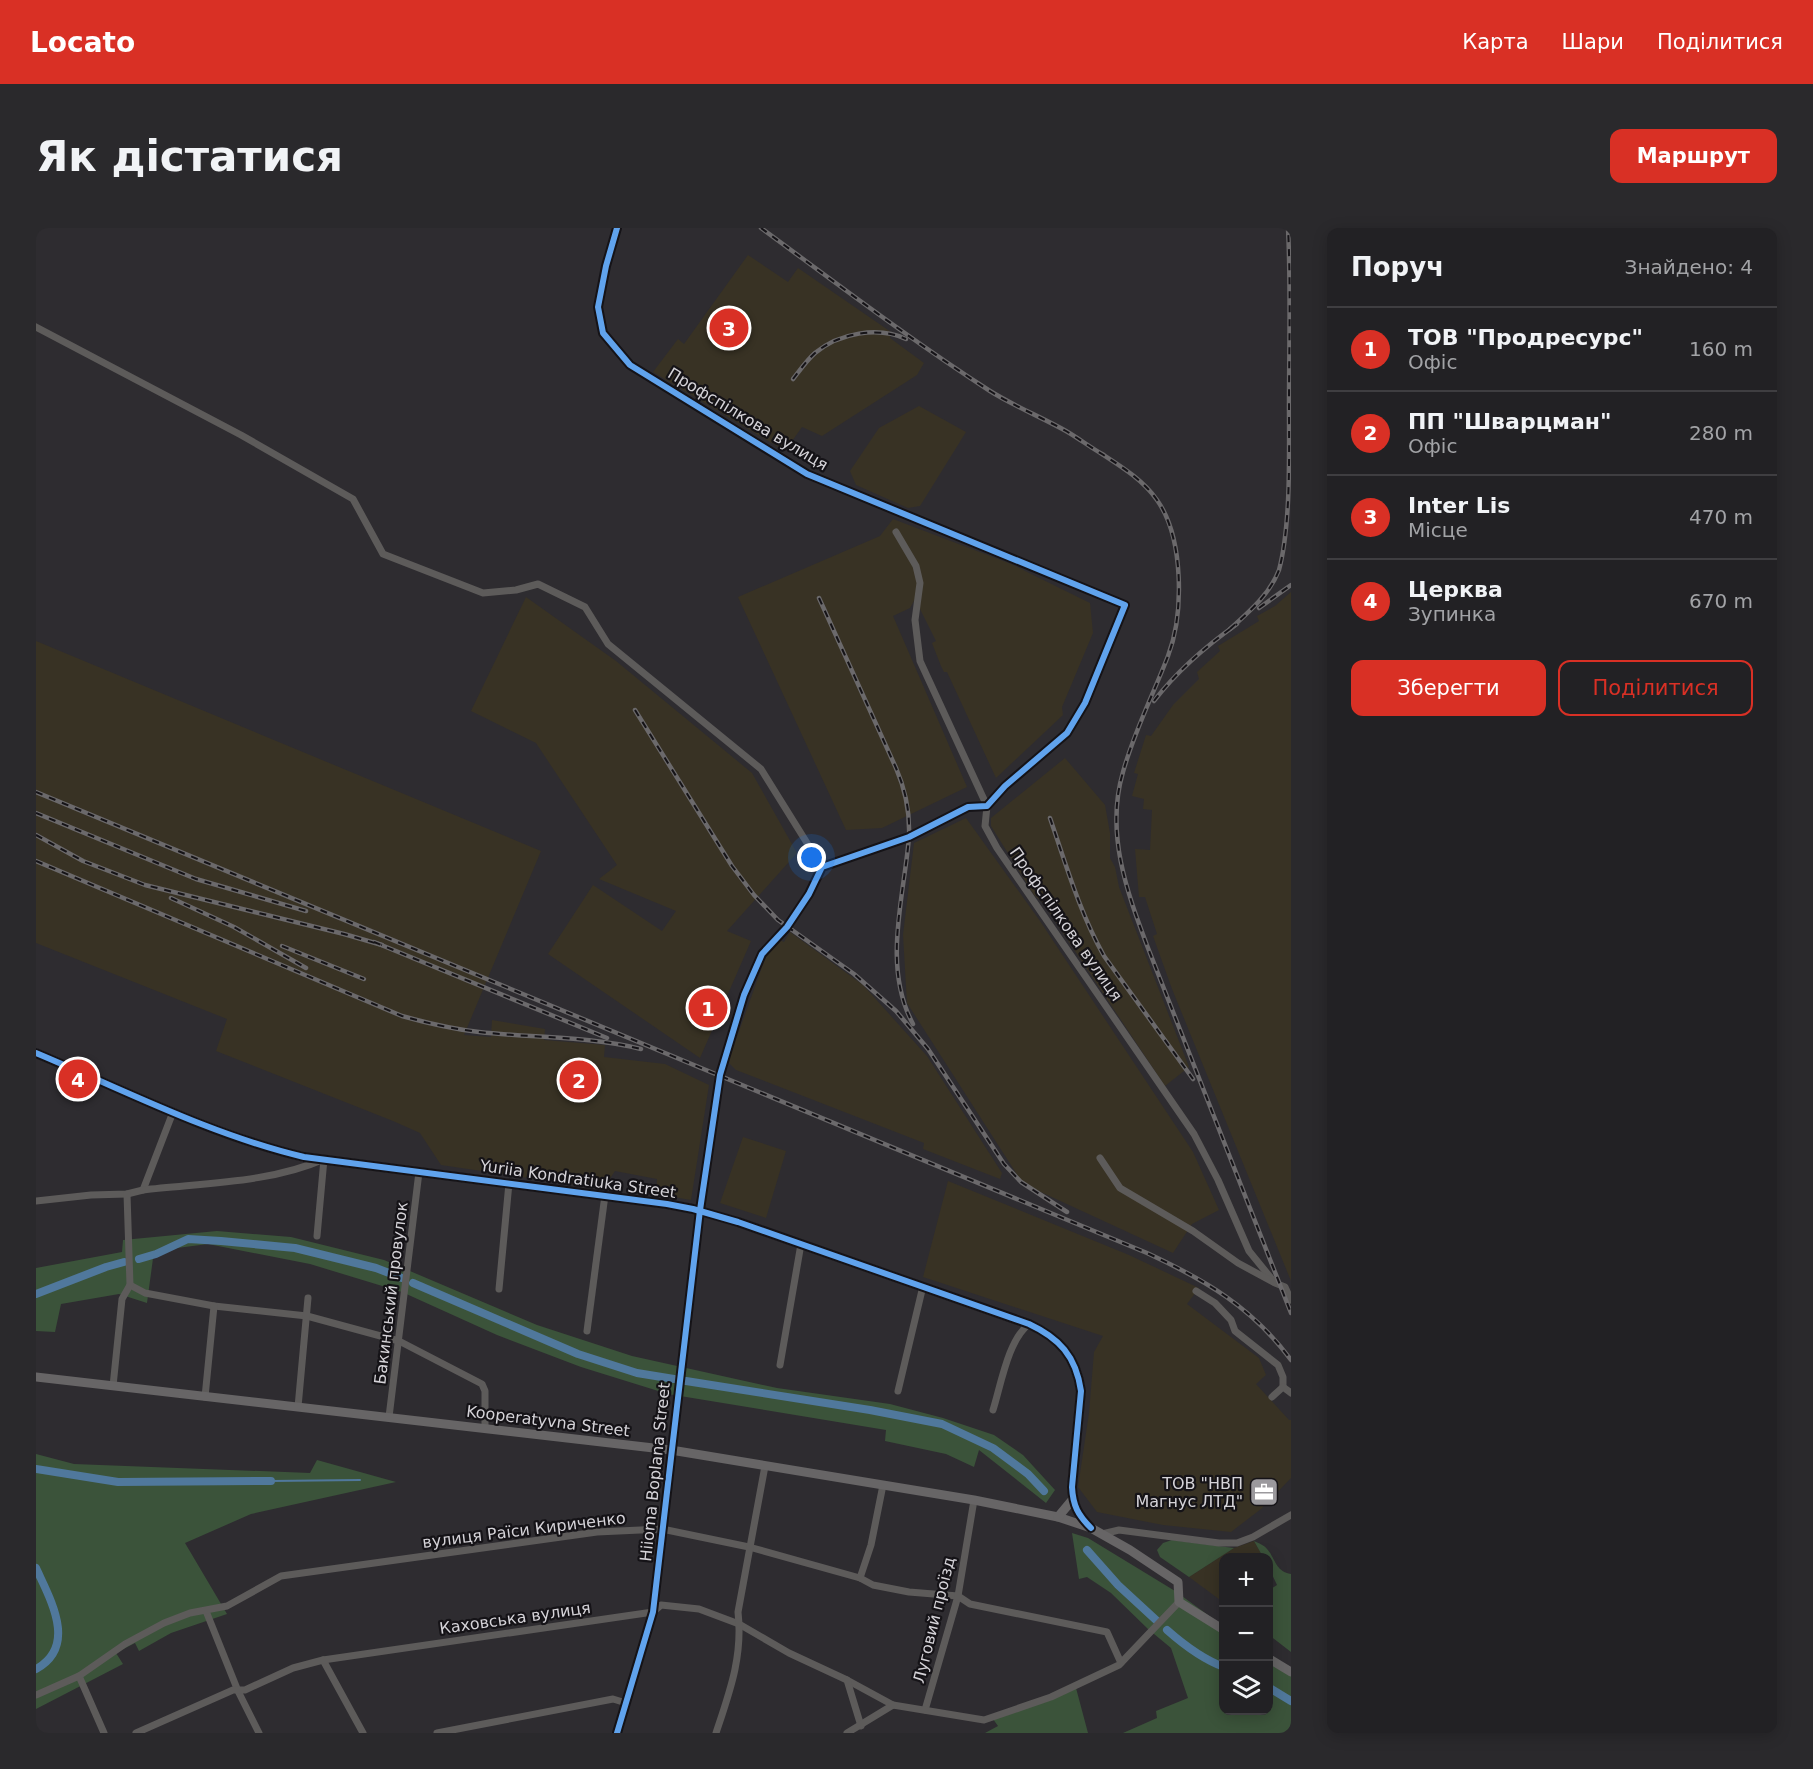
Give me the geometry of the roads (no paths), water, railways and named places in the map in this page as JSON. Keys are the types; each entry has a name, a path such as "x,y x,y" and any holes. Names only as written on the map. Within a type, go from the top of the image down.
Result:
{"street":[{"name":"Профспілкова вулиця","path":"617,228 606,266 598,307 603,333 630,365 807,474 1125,605 1085,703 1067,733 1005,786 987,806"},
{"path":"36,327 241,435 353,499 383,554 483,593 516,591 538,584 585,607 608,644 761,769 822,867 909,837 968,807 987,806"},
{"name":"Профспілкова вулиця","path":"896,532 916,566 920,583 915,620 920,661 987,806 986,826 997,848 1194,1134 1218,1180 1249,1251 1275,1283 1285,1287 1291,1300"},
{"name":"Hiioma Boplana Street","path":"617,1733 653,1612 700,1210 720,1075 744,995 762,954 787,927 809,894 822,867"},
{"name":"Yuriia Kondratiuka Street","path":"36,1053 251,1143 304,1157 605,1195 700,1210 1029,1324 1048,1333 1065,1349 1079,1379 1081,1390 1073,1499"},
{"path":"142,1190 173,1112"},
{"path":"1100,1158 1120,1188 1193,1231 1238,1263 1275,1283"},
{"path":"36,1201 127,1194 142,1190 275,1175 304,1168 324,1159 317,1236"},
{"name":"Бакинський провулок","path":"389,1417 419,1172"},
{"path":"499,1289 509,1183"},
{"path":"113,1386 122,1299 130,1285 127,1194"},
{"path":"587,1331 605,1195"},
{"path":"780,1365 801,1244"},
{"path":"130,1285 145,1293 214,1306 307,1316 399,1341 482,1384 485,1391 485,1428"},
{"path":"898,1391 923,1286"},
{"path":"1196,1291 1215,1303 1230,1320 1235,1331 1278,1365 1283,1377 1283,1388"},
{"path":"298,1407 308,1298"},
{"path":"205,1397 214,1306"},
{"path":"993,1410 1014,1342 1021,1330 1029,1324"},
{"name":"Kooperatyvna Street","path":"36,1377 671,1450 974,1500 1058,1517 1091,1528 1178,1582 1179,1602"},
{"path":"1283,1388 1291,1393"},
{"path":"1272,1397 1283,1388"},
{"path":"717,1733 735,1676 741,1634 738,1612 765,1466"},
{"path":"860,1578 871,1545 883,1485"},
{"path":"1058,1517 1073,1499 1080,1517 1091,1528"},
{"name":"Луговий проїзд","path":"925,1710 957,1596 974,1500"},
{"path":"1102,1534 1119,1530 1219,1543 1237,1543 1253,1537 1291,1515"},
{"name":"вулиця Раїси Кириченко","path":"36,1695 79,1676 125,1644 164,1623 190,1613 227,1606 281,1576 597,1532 662,1529 749,1547 860,1578 873,1585 909,1592 957,1596 970,1604 1107,1632 1120,1663"},
{"path":"1179,1602 1219,1627"},
{"name":"Каховська вулиця","path":"136,1733 233,1690 238,1691 293,1668 323,1660 653,1612 661,1605 699,1609 739,1624 789,1653 893,1705 984,1720 1051,1697 1120,1663 1179,1602"},
{"path":"206,1611 238,1691 259,1733"},
{"path":"323,1660 363,1733"},
{"path":"1273,1661 1291,1672"},
{"path":"79,1676 104,1733"},
{"path":"847,1680 861,1725"},
{"path":"437,1733 613,1699 626,1703"},
{"path":"848,1733 893,1705"}],"waterway":[{"path":"139,1259 188,1239 221,1241 295,1248 376,1268 402,1278"},
{"path":"36,1294 124,1262"},
{"path":"413,1283 578,1354 637,1373 674,1379"},
{"path":"686,1381 870,1410 942,1424 993,1448 1028,1474 1044,1491"},
{"path":"36,1469 118,1482 271,1481"},
{"path":"271,1481 360,1480"},
{"path":"1087,1550 1118,1585 1156,1620"},
{"path":"36,1568 53,1608 58,1635 56,1648 49,1659 36,1669"},
{"path":"1167,1630 1194,1651 1219,1665"},
{"path":"1273,1690 1291,1701"}],"railway":[{"path":"761,228 961,372 999,396 1066,431 1124,469 1151,493 1166,516 1177,555 1179,576 1177,619 1168,656 1127,757 1118,795 1117,840 1126,884 1148,948 1291,1313"},
{"path":"1230,629 1258,602 1275,579 1279,570 1286,532 1289,467 1288,228"},
{"path":"793,379 815,353 847,336 871,332 906,339"},
{"path":"1259,608 1291,585"},
{"path":"819,598 896,768 905,794 909,837 897,955 904,1002 913,1024"},
{"path":"1154,701 1193,659 1237,624"},
{"path":"635,710 732,866 754,895 778,920 854,974 896,1011 928,1049 1004,1164 1021,1182 1067,1212"},
{"path":"36,792 1147,1253 1208,1285 1244,1310 1276,1341 1291,1360"},
{"path":"36,813 196,879 306,911"},
{"path":"1050,818 1095,940 1104,956 1193,1079"},
{"path":"36,835 83,861 145,885 382,945"},
{"path":"36,861 402,1016 469,1031 581,1039 641,1049"},
{"path":"171,898 234,927 306,968"},
{"path":"374,942 607,1038"},
{"path":"282,946 364,979"}],"place":[{"name":"Inter Lis","path":"729,328"},
{"name":"ТОВ \"Продресурс\"","path":"708,1008"},
{"name":"Церква","path":"78,1079"},
{"name":"ПП \"Шварцман\"","path":"579,1080"},
{"name":"ТОВ \"НВП Магнус ЛТД\"","path":"1264,1492"}]}
